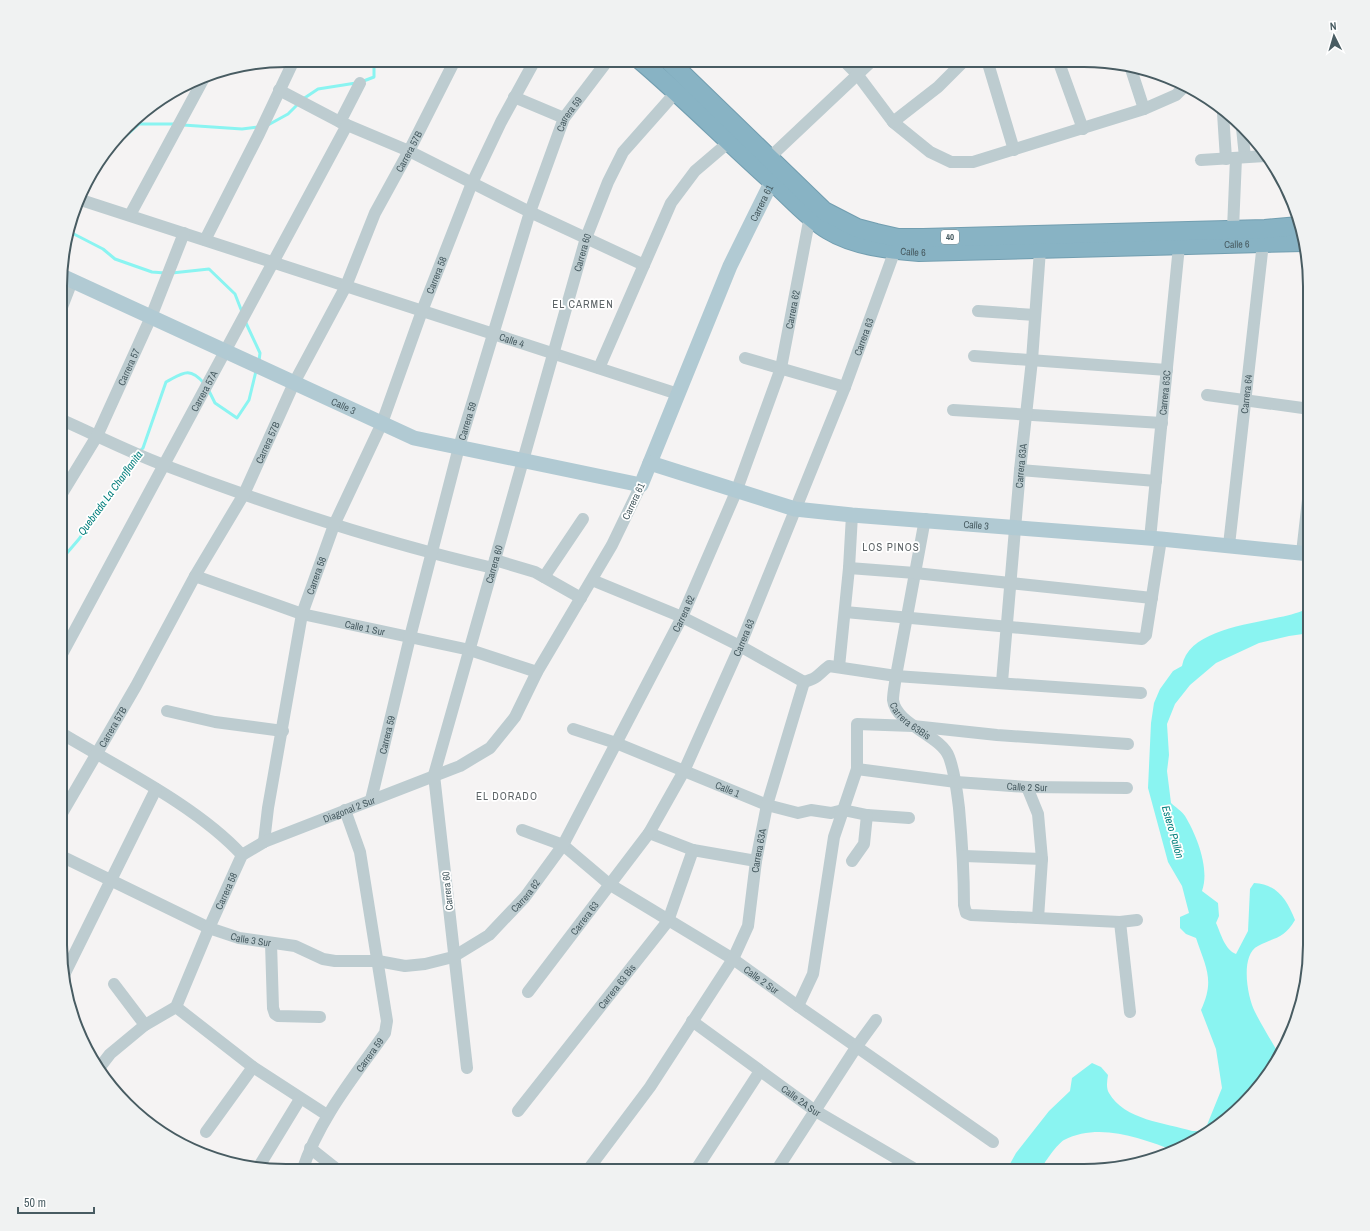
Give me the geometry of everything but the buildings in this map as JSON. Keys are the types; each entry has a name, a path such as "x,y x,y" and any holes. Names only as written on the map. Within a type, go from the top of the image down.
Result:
{"highway":[{"name":"Calle 6","path":"648,67 677,91 729,142 810,216 829,230 872,246 919,252 1299,242"},
{"name":"Calle 6","path":"675,67 768,159 824,211 857,228 898,238 1295,226"}],"main road":[{"name":"Carrera 61","path":"641,485 730,266 772,181"},
{"name":"Calle 3","path":"67,279 414,438 641,485"},
{"name":"Calle 3","path":"650,463 736,492 795,509 852,515 925,519 1015,528 1229,545 1303,554"}],"street":[{"path":"205,240 267,119 290,67"},
{"name":"Carrera 57B","path":"67,805 136,686 195,576 244,494 294,383 346,286 375,213 409,151 451,67"},
{"name":"Carrera 58","path":"264,842 268,808 283,731 302,614 334,525 382,423 422,311 472,183 530,67"},
{"name":"Carrera 59","path":"371,800 410,637 459,447 492,333 530,212 564,118 603,67"},
{"path":"850,67 857,74 892,122 930,152 951,162 973,162 1082,129 1144,109 1176,95 1181,90"},
{"path":"768,159 866,67"},
{"path":"892,122 938,88 958,67"},
{"path":"989,67 1014,150"},
{"path":"1060,67 1082,129"},
{"path":"1132,72 1144,109"},
{"name":"Carrera 57A","path":"67,645 274,262 344,124 360,83"},
{"path":"279,90 344,124 409,151 530,212 644,265"},
{"name":"Carrera 60","path":"467,1068 453,957 434,775 586,238 608,182 623,152 677,91"},
{"path":"130,216 182,119 190,92"},
{"path":"514,97 564,118"},
{"path":"1224,118 1236,158"},
{"path":"1233,229 1236,158 1241,133"},
{"path":"599,368 671,203 695,171 729,142"},
{"path":"1201,160 1260,156"},
{"name":"Calle 4","path":"84,201 678,394"},
{"name":"Carrera 62","path":"453,957 489,935 525,897 563,846 682,617 736,492 781,368 810,216"},
{"name":"Carrera 57","path":"67,487 97,436 151,317 184,233"},
{"name":"Carrera 64","path":"1229,545 1263,243"},
{"name":"Carrera 63C","path":"1008,627 1142,639 1146,635 1152,598 1156,539 1156,481 1179,246"},
{"name":"Carrera 63","path":"528,992 649,833 684,771 740,646 845,387 896,250"},
{"name":"Carrera 63A","path":"1002,682 1008,627 1025,415 1032,360 1040,250"},
{"path":"978,311 1035,315"},
{"path":"974,356 1167,370"},
{"path":"745,358 845,387"},
{"path":"1207,395 1303,408"},
{"path":"952,410 1162,423"},
{"path":"67,422 163,465 334,525 431,554 535,572 581,598"},
{"path":"1020,470 1156,481"},
{"name":"Carrera 61","path":"434,775 460,766 490,748 515,717 537,672 612,545 641,485"},
{"path":"839,667 849,568 852,515"},
{"path":"544,577 582,519"},
{"name":"Carrera 63Bis","path":"925,519 906,618 893,701 897,710 913,726 942,746 949,756 956,782 964,856 964,905 966,913 971,915 1038,918"},
{"path":"849,568 915,572 1152,598"},
{"name":"Calle 1 Sur","path":"195,576 302,614 470,650 537,672"},
{"path":"592,580 682,617 740,646 804,682 818,678 829,666 896,676 1002,682 1141,694"},
{"path":"844,612 1008,627"},
{"name":"Carrera 63A","path":"592,1164 650,1087 734,959 748,926 756,861 767,805 804,682"},
{"path":"167,711 215,722 283,731"},
{"path":"798,1006 813,974 834,837 857,769 857,724 913,726 998,735 1128,744"},
{"path":"574,730 616,743"},
{"path":"67,737 156,789 225,836 242,855 264,842"},
{"name":"Calle 1","path":"616,743 767,805 798,812 811,810 831,813 843,810"},
{"name":"Calle 2 Sur","path":"857,769 956,782 1026,787 1127,788"},
{"name":"Diagonal 2 Sur","path":"264,842 434,775"},
{"path":"1026,787 1038,814 1042,859 1038,918 1120,922 1137,920"},
{"path":"68,967 156,789"},
{"name":"Carrera 59","path":"304,1164 310,1148 327,1115 385,1033 387,1021 360,852 346,810"},
{"path":"843,810 867,815 909,818"},
{"path":"852,861 864,844 867,815"},
{"name":"Calle 2 Sur","path":"522,830 563,846 610,884 668,921 734,959 798,1006 993,1142"},
{"path":"649,833 692,850 756,861"},
{"name":"Carrera 63 Bis","path":"518,1111 668,921 692,850"},
{"name":"Carrera 58","path":"176,1007 242,855"},
{"path":"964,856 1042,859"},
{"name":"Calle 3 Sur","path":"67,859 209,928 239,938 295,946 323,959 335,961 378,961 405,966 425,964 453,957"},
{"path":"1120,922 1130,1012"},
{"path":"271,943 273,1008 275,1014 278,1016 320,1017"},
{"path":"114,984 145,1026"},
{"path":"102,1064 110,1054 145,1026 176,1007 253,1067 300,1099 327,1115"},
{"path":"780,1164 814,1110 876,1020"},
{"name":"Calle 2A Sur","path":"692,1021 814,1110 906,1164"},
{"path":"206,1132 253,1067"},
{"path":"700,1164 760,1071"},
{"path":"261,1162 300,1099"},
{"path":"310,1148 330,1164"}],"water":[{"name":"Estero Pailón","path":"1303,611 1303,634 1259,643 1216,663 1190,685 1175,704 1167,724 1169,755 1167,771 1171,803 1185,816 1198,843 1204,873 1202,891 1218,903 1219,916 1216,923 1226,945 1236,954 1248,931 1250,889 1254,883 1269,886 1280,894 1285,900 1295,920 1287,931 1279,937 1258,946 1252,951 1247,967 1248,986 1252,1005 1262,1026 1276,1049 1274,1054 1249,1089 1228,1110 1217,1119 1193,1135 1168,1147 1120,1134 1091,1132 1077,1135 1061,1142 1044,1164 1010,1164 1016,1153 1049,1111 1070,1091 1072,1078 1092,1063 1101,1067 1108,1075 1108,1091 1116,1102 1135,1115 1158,1123 1192,1131 1198,1131 1207,1125 1222,1088 1216,1049 1201,1010 1208,990 1208,974 1196,938 1186,934 1180,928 1180,917 1189,913 1182,886 1168,862 1148,788 1151,723 1154,703 1160,689 1173,671 1182,666 1188,652 1199,642 1215,634 1233,628"}],"waterway":[{"name":"Quebrada La Chanflanita","path":"361,82 374,77 374,67"},
{"name":"Quebrada La Chanflanita","path":"303,99 318,89 356,83"},
{"name":"Quebrada La Chanflanita","path":"268,125 288,114 299,103"},
{"name":"Quebrada La Chanflanita","path":"130,132 139,124 175,124"},
{"name":"Quebrada La Chanflanita","path":"183,125 242,129 259,127"},
{"name":"Quebrada La Chanflanita","path":"73,234 103,249 115,259 152,272 165,273"},
{"name":"Quebrada La Chanflanita","path":"172,273 209,269 235,294 242,312"},
{"name":"Quebrada La Chanflanita","path":"245,321 260,353 259,361"},
{"name":"Quebrada La Chanflanita","path":"208,389 215,403 237,418 249,400 256,371"},
{"name":"Quebrada La Chanflanita","path":"139,452 143,448 166,382 182,374 190,373 194,374 204,383"},
{"name":"Quebrada La Chanflanita","path":"67,553 79,539 135,456"}],"district":[{"name":"EL CARMEN","path":"583,304"},
{"name":"LOS PINOS","path":"891,547"},
{"name":"EL DORADO","path":"507,796"}]}
